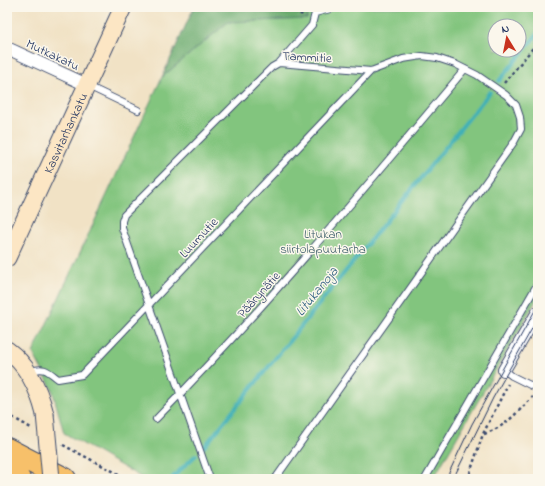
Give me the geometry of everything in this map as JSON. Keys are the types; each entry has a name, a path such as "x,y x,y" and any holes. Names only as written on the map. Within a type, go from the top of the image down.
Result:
{"highway":[{"path":"7,449 65,479"},
{"path":"7,473 19,479"}],"street":[{"name":"Kasvitarhankatu","path":"7,258 123,7"},
{"name":"Mutkakatu","path":"7,48 87,85"},
{"path":"508,373 538,312"},
{"path":"7,350 14,356 35,384 41,398 45,414 51,479"}],"lane":[{"path":"279,64 312,25 313,16 315,13 320,10 338,7"},
{"name":"Tammitie","path":"149,305 122,228 124,215 272,67 279,64 371,71 403,59 422,56 437,58 477,75 499,90 516,105 520,117 521,129 514,142 276,479"},
{"name":"Päärynätie","path":"156,419 181,394 322,240 465,69"},
{"name":"Luumutie","path":"27,373 37,368 48,370 58,379 82,375 371,71"},
{"path":"87,85 138,110"},
{"path":"425,479 538,282"},
{"path":"149,305 210,479"},
{"path":"508,373 538,391"}],"path":[{"path":"290,7 299,14 313,16"},
{"path":"499,90 538,42"},
{"path":"468,479 483,434 508,373"},
{"path":"483,434 506,424 538,391"},
{"path":"7,414 33,430"},
{"path":"60,444 128,479"}],"green space":[{"path":"194,7 315,7 308,9 307,19 228,22 162,77"},
{"name":"Litukan siirtolapuutarha","path":"315,7 538,7 538,297 433,479 144,479 64,433 52,389 33,353 162,77 228,22 307,19 308,9"}],"waterway":[{"name":"Litukanoja","path":"499,81 538,33"},
{"name":"Litukanoja","path":"204,447 490,92"},
{"path":"172,478 196,455"}],"tram line":[{"path":"446,479 472,424 538,305"},
{"path":"453,479 493,398 538,318"}]}
